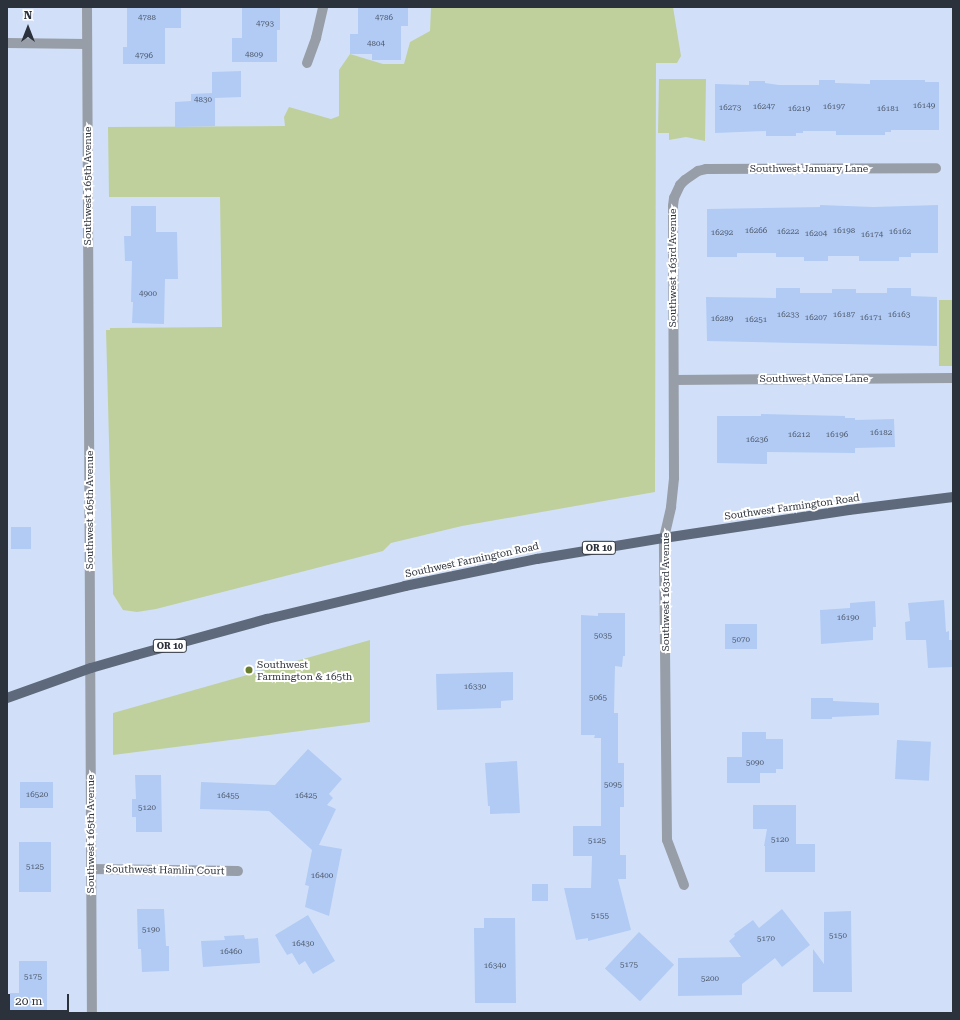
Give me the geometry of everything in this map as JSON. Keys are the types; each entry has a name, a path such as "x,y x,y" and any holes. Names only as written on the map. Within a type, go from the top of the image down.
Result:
{"main road":[{"name":"Southwest Farmington Road","path":"7,698 90,668 267,619 404,586 537,558 849,510 953,497"}],"street":[{"name":"Southwest 165th Avenue","path":"87,7 92,1013"},
{"path":"307,63 316,38 323,7"},
{"path":"7,43 87,44"},
{"name":"Southwest January Lane","path":"685,180 698,171 706,169 936,168"},
{"name":"Southwest 163rd Avenue","path":"684,885 667,840 664,538 671,507 674,478 673,206 677,192 685,180"},
{"name":"Southwest Vance Lane","path":"674,380 953,378"},
{"name":"Southwest Hamlin Court","path":"91,869 238,871"}],"green space":[{"path":"431,7 673,7 681,56 677,63 656,63 655,492 462,526 391,543 383,551 156,609 137,612 123,610 113,594 106,330 110,330 110,328 222,327 220,197 109,197 108,127 285,126 284,117 289,107 331,119 339,116 339,70 350,54 383,64 404,64 410,42 430,31"},
{"path":"659,79 706,79 705,141 686,137 669,140 669,133 658,133"},
{"path":"939,300 953,300 953,366 939,366"},
{"path":"370,640 370,722 113,755 113,713"}],"building":[{"path":"127,7 181,7 181,28 165,28 165,64 123,64 123,47 127,47"},
{"path":"242,7 280,7 280,30 277,30 277,62 232,62 232,38 242,38"},
{"path":"358,7 408,7 408,26 401,26 401,60 372,60 372,54 350,54 350,34 358,34"},
{"path":"241,71 241,97 215,98 215,126 175,127 175,102 191,101 191,94 212,93 212,72"},
{"path":"819,80 835,80 835,83 870,84 870,80 925,80 925,82 939,82 939,130 891,130 891,132 885,132 885,135 836,135 836,131 803,131 803,133 796,133 796,136 766,136 766,131 715,133 715,84 749,85 749,81 765,81 765,83 779,85 819,85"},
{"path":"820,205 873,207 938,205 938,253 911,253 911,257 899,257 899,261 859,261 859,256 828,256 828,261 804,261 804,257 776,257 776,253 737,253 737,257 707,257 707,209 820,207"},
{"path":"131,206 156,206 156,232 177,232 178,279 165,279 164,324 132,323 132,261 125,261 124,236 131,236"},
{"path":"776,288 800,288 800,293 832,293 832,289 856,289 856,293 887,293 887,288 911,288 911,296 937,297 937,346 707,341 706,297 776,298"},
{"path":"761,414 845,416 845,418 855,418 855,420 894,419 895,447 855,448 855,453 767,452 767,464 717,463 717,416 761,416"},
{"path":"11,527 31,527 31,549 11,549"},
{"path":"944,600 946,632 949,631 949,640 953,640 953,667 928,668 926,640 906,640 905,622 910,621 908,603"},
{"path":"875,601 876,627 873,627 873,640 821,644 820,610 850,608 850,603"},
{"path":"598,613 625,613 625,656 623,656 622,667 615,666 614,713 618,713 618,763 624,763 624,807 620,807 620,855 626,855 626,879 618,879 631,930 588,941 588,938 576,940 564,888 591,888 592,856 573,856 573,826 601,826 601,738 594,738 595,735 581,735 581,615 598,616"},
{"path":"725,624 757,624 757,649 725,649"},
{"path":"513,672 513,700 501,701 501,708 437,710 436,674"},
{"path":"811,698 833,698 833,701 879,703 879,715 832,717 832,719 811,719"},
{"path":"742,732 766,732 766,739 783,739 783,769 776,769 776,773 760,773 760,783 727,783 727,757 742,757"},
{"path":"897,740 931,742 929,781 895,779"},
{"path":"308,749 342,779 329,794 333,798 327,805 336,809 319,845 342,849 329,916 305,907 309,886 305,885 312,850 269,811 200,809 201,782 275,785"},
{"path":"517,761 520,813 490,814 490,806 488,806 485,763"},
{"path":"135,775 161,775 162,832 136,832 136,817 132,817 132,799 136,799"},
{"path":"20,782 53,782 53,808 20,808"},
{"path":"753,805 796,805 796,844 815,844 815,872 765,872 764,846 767,829 753,829"},
{"path":"19,842 51,842 51,892 19,892"},
{"path":"532,884 548,884 548,901 532,901"},
{"path":"137,909 164,909 166,946 169,946 169,971 142,972 141,949 138,949"},
{"path":"782,909 810,945 782,967 775,958 742,984 742,995 678,996 678,958 741,957 729,941 735,936 734,934 753,920 759,928"},
{"path":"851,911 852,992 813,992 813,949 824,964 824,912"},
{"path":"308,915 335,961 313,974 305,961 299,965 292,953 287,955 275,935"},
{"path":"484,918 515,918 516,1003 475,1003 474,928 484,928"},
{"path":"639,932 674,965 640,1001 605,969"},
{"path":"244,935 245,939 258,938 260,963 203,967 201,941 225,940 224,936"},
{"path":"19,961 47,961 47,1013 10,1013 10,993 19,993"}],"place":[{"name":"Southwest Farmington & 165th","path":"249,670"}]}
